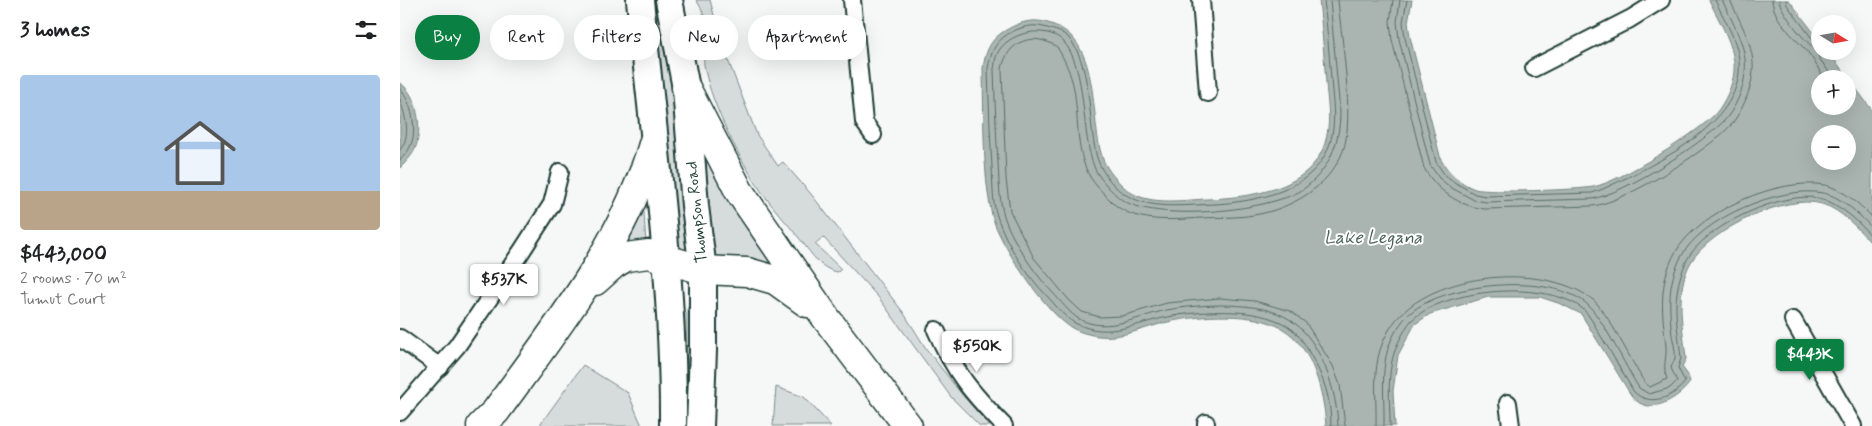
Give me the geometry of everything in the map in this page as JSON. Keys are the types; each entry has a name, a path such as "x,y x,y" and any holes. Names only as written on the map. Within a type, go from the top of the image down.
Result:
{"highway":[{"path":"686,88 739,191 826,318 908,426"},
{"path":"481,426 496,411 579,297 630,206 646,168 654,141"},
{"path":"579,297 614,264 626,257 649,254 703,270 747,272 775,280 826,318"}],"main road":[{"path":"640,0 667,258 673,363 673,426"},
{"name":"Thompson Road","path":"669,0 686,88 695,206 703,270 704,351 700,426"}],"street":[{"path":"852,0 864,122 872,135"},
{"path":"1201,0 1208,94"},
{"path":"1534,68 1630,19 1661,0"},
{"path":"400,412 440,367 469,329 552,204 560,172"},
{"path":"1793,320 1853,426"},
{"path":"936,330 956,371 972,394 1004,426"},
{"path":"400,338 440,367"},
{"path":"1508,403 1511,426"}],"shaded area":[{"path":"648,0 662,0 673,77 691,256 681,248 677,241 655,60 660,60 660,15 650,15"},
{"path":"696,0 710,0 714,15 703,15"},
{"path":"728,60 757,135 778,166 783,162 811,194 903,312 927,350 964,397 990,426 980,426 951,397 879,298 823,237 815,244 841,269 838,272 826,268 816,259 775,209 744,164 720,116 709,85 704,61"},
{"path":"703,148 783,268 711,259"},
{"path":"638,212 644,212 646,246 617,249"},
{"path":"692,296 688,420 686,313"},
{"path":"583,365 628,393 642,426 539,426"},
{"path":"776,387 804,397 831,426 773,426"}],"water":[{"name":"Lake Legana","path":"1319,0 1412,0 1408,22 1410,37 1441,160 1456,178 1475,189 1497,191 1534,191 1593,187 1621,176 1658,156 1707,122 1719,109 1730,88 1734,62 1730,44 1709,0 1789,0 1811,29 1811,60 1835,60 1842,70 1811,70 1811,115 1856,115 1856,89 1872,110 1872,244 1836,211 1822,204 1807,202 1769,209 1731,227 1714,238 1691,262 1686,273 1681,297 1686,359 1682,367 1688,375 1690,382 1682,392 1663,403 1650,406 1644,405 1631,395 1581,314 1561,304 1540,297 1488,297 1430,314 1415,324 1398,355 1393,391 1395,426 1326,426 1323,400 1315,372 1302,347 1283,329 1258,319 1211,316 1168,322 1116,336 1095,336 1081,332 1062,320 1037,293 1013,259 996,227 992,215 985,162 983,68 986,55 993,40 1002,32 1018,24 1040,21 1051,24 1067,32 1078,45 1090,79 1102,158 1113,176 1124,187 1132,193 1152,200 1175,201 1226,198 1265,191 1284,185 1300,176 1313,164 1323,148 1329,117"},
{"path":"400,83 411,95 415,104 419,133 414,152 400,168"}]}
